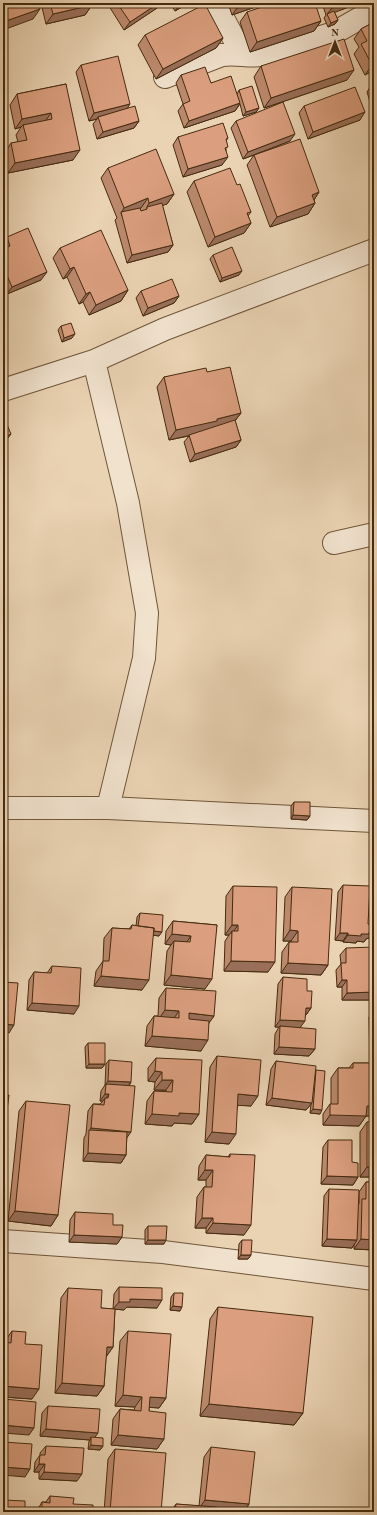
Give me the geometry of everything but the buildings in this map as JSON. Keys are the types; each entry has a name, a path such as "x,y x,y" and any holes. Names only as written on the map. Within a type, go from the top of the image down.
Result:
{"street":[{"path":"215,3 242,54"},
{"path":"165,77 222,55 262,55 334,32 374,10"},
{"path":"3,390 94,361 165,329 374,250"},
{"path":"94,361 128,503 147,613 144,658 108,808"},
{"path":"334,543 374,534"},
{"path":"3,808 108,808 374,821"},
{"path":"3,1241 163,1252 374,1279"}]}
